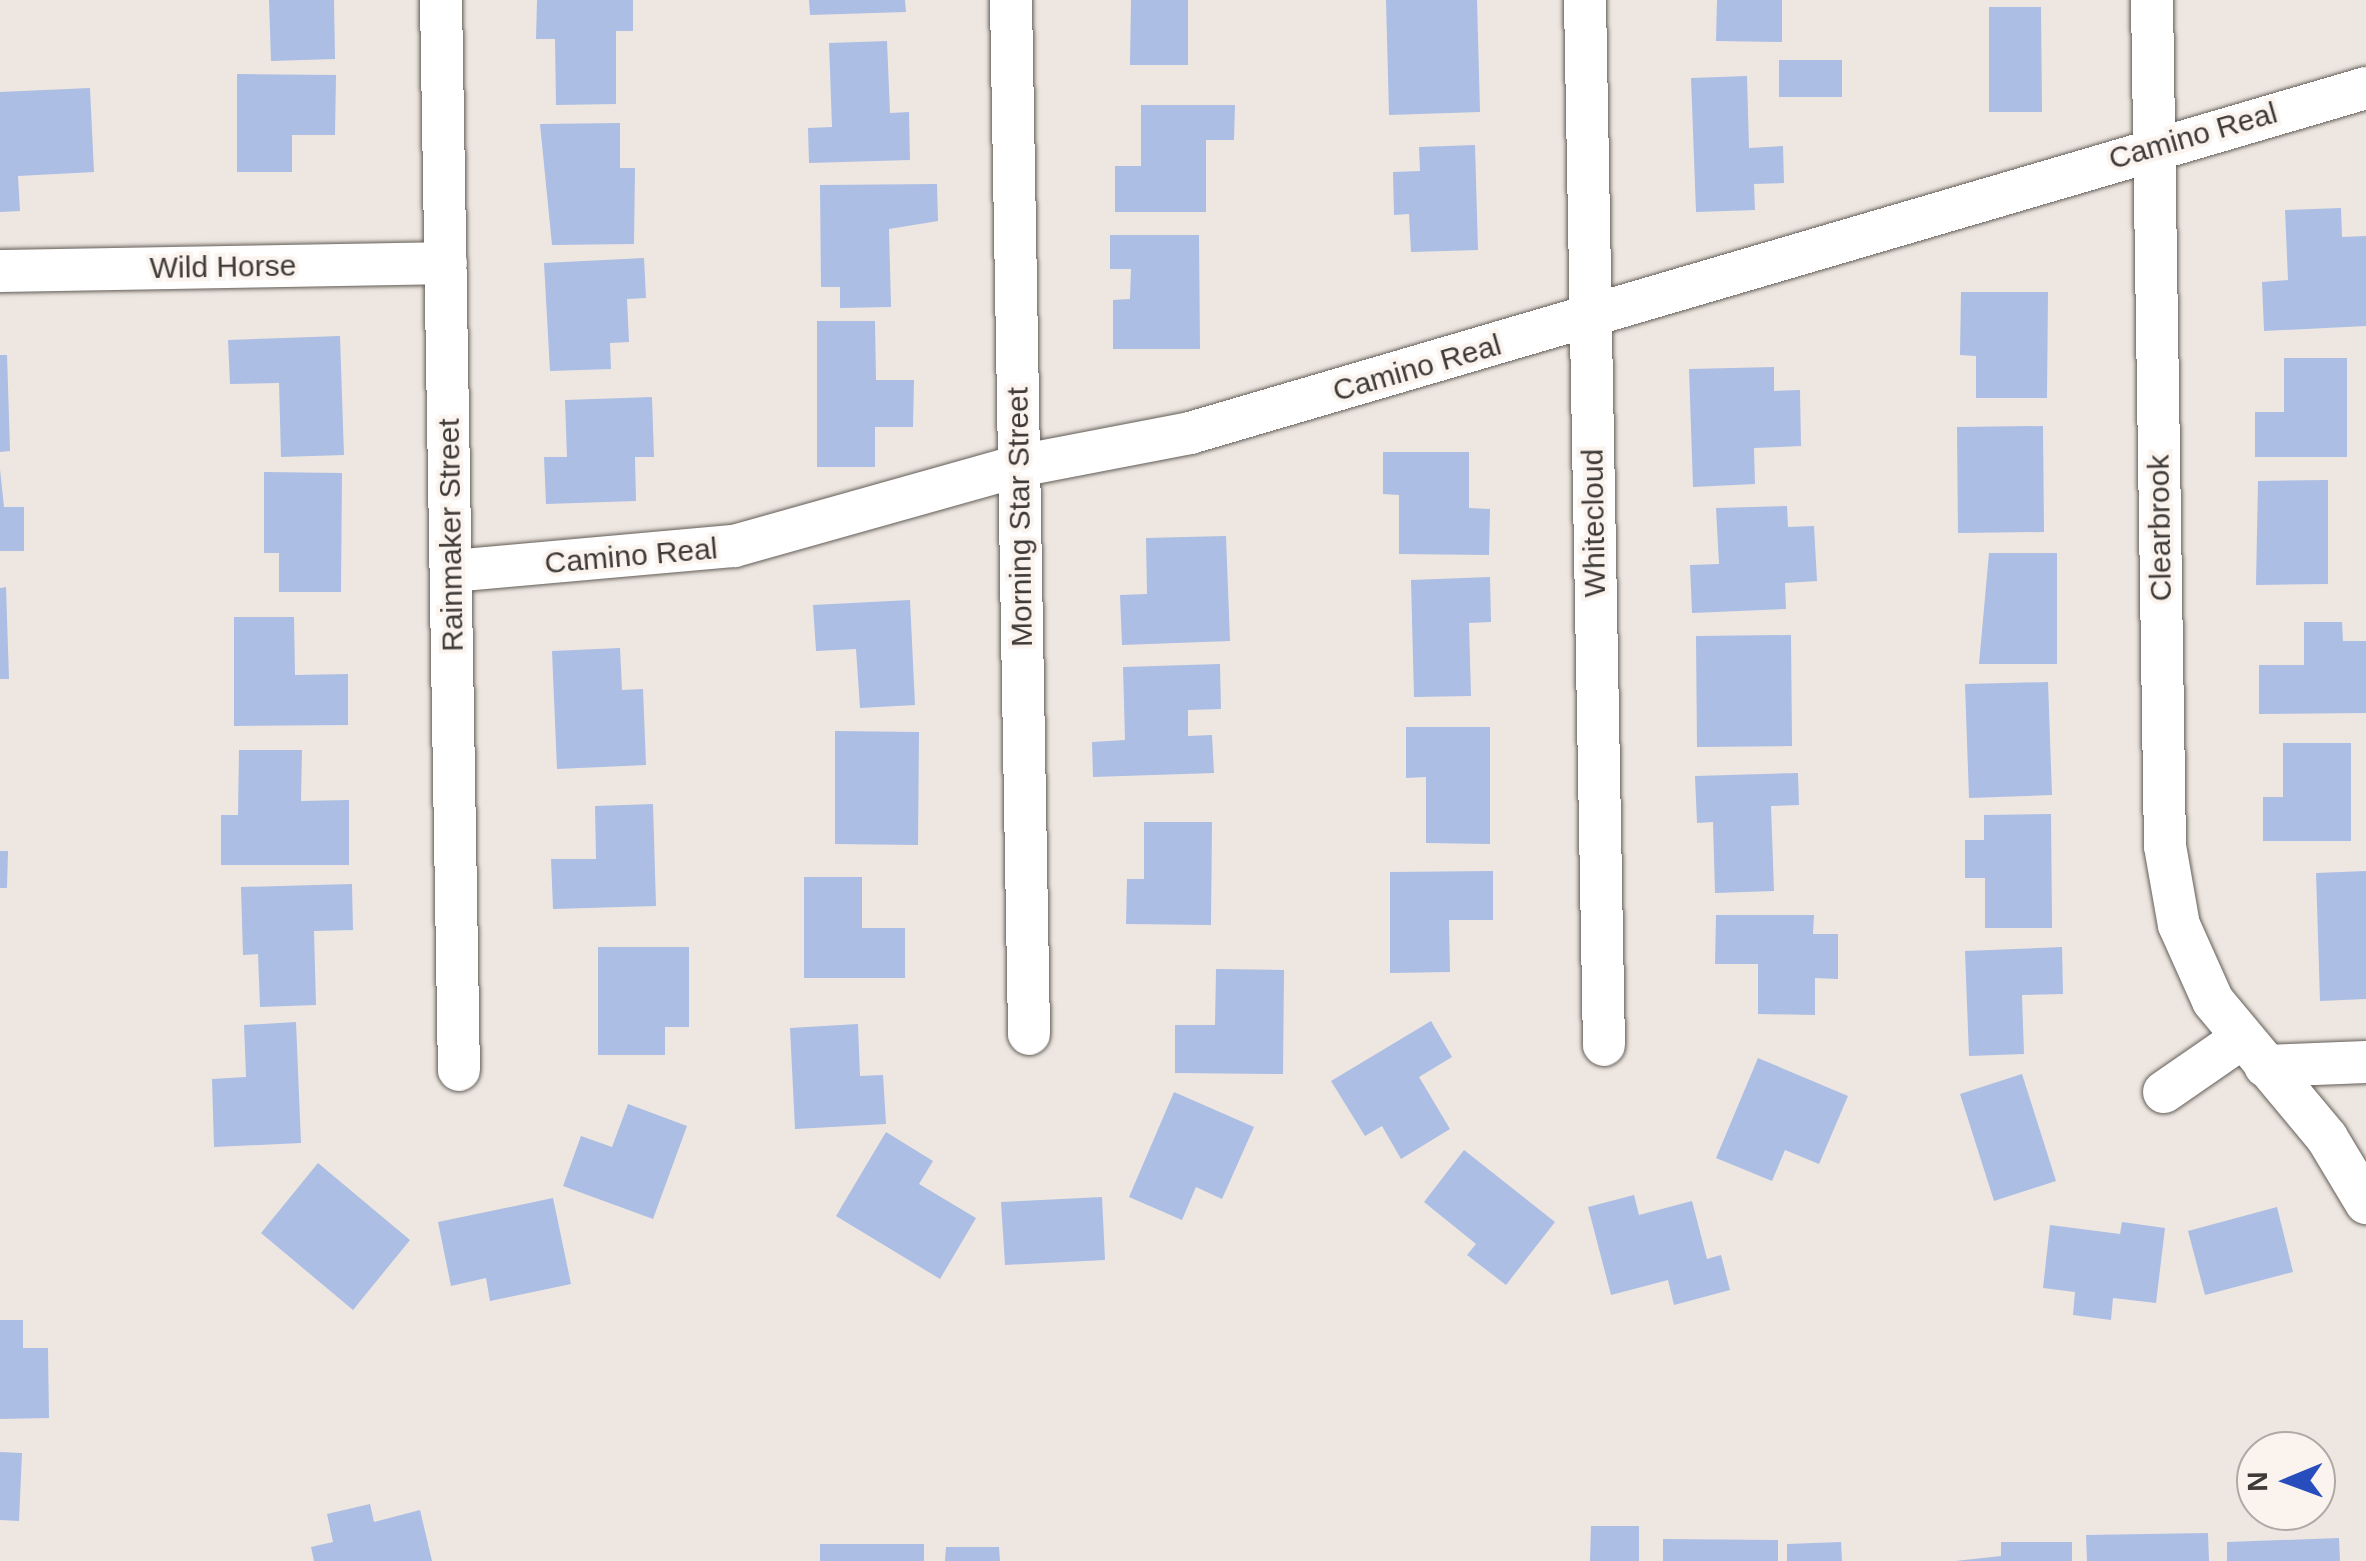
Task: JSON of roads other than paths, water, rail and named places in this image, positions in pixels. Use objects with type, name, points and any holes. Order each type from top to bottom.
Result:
[{"type":"street","name":"Rainmaker Street","points":[[441,0],[459,1070]]},
{"type":"street","name":"Morning Star Street","points":[[1011,0],[1029,1034]]},
{"type":"street","name":"Whitecloud","points":[[1585,0],[1604,1045]]},
{"type":"street","name":"Clearbrook","points":[[2152,0],[2165,846],[2179,925],[2253,1052],[2327,1138],[2366,1203]]},
{"type":"street","name":"Camino Real","points":[[452,571],[734,546],[1019,466],[1190,434],[1590,319],[2153,146],[2366,88]]},
{"type":"street","name":"Wild Horse","points":[[0,271],[446,263]]},
{"type":"street","points":[[2164,1092],[2253,1052],[2366,1062]]}]
